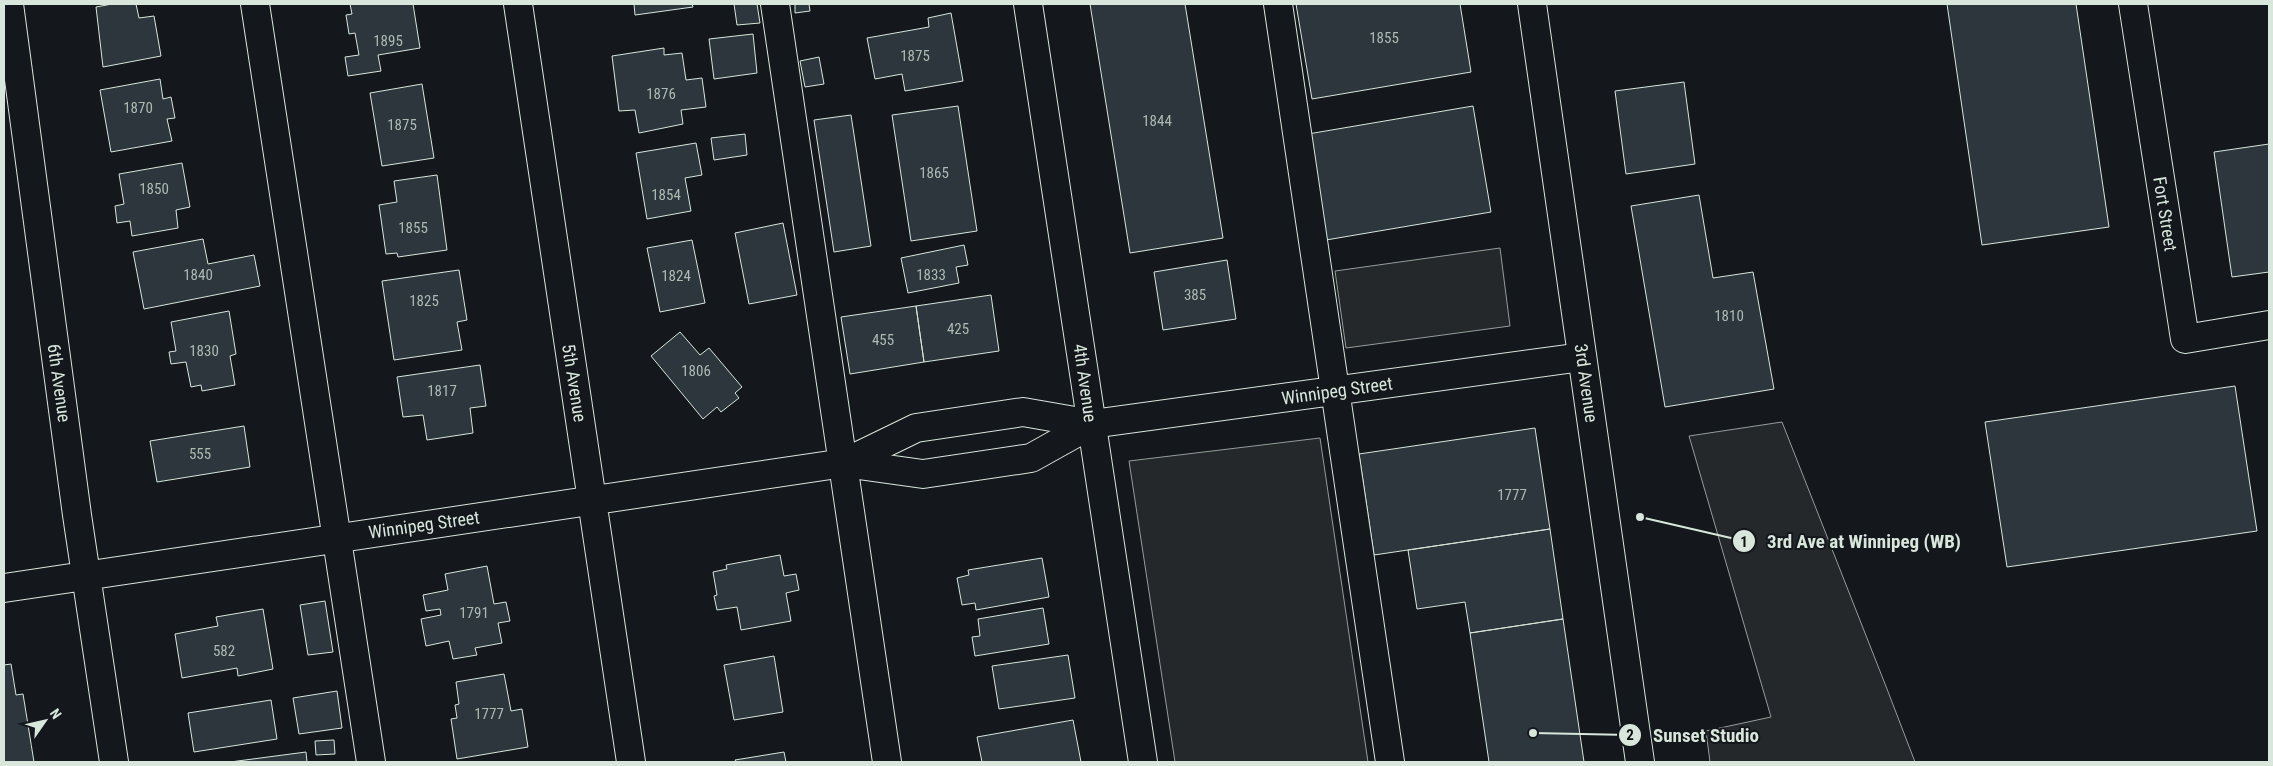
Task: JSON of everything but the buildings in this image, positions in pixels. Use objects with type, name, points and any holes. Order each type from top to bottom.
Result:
[{"type":"street","name":"6th Avenue","points":[[9,4],[86,576],[114,762]]},
{"type":"street","points":[[256,4],[372,762]]},
{"type":"street","name":"5th Avenue","points":[[518,4],[631,762]]},
{"type":"street","points":[[775,4],[887,762]]},
{"type":"street","name":"4th Avenue","points":[[1028,4],[1143,762]]},
{"type":"street","points":[[1278,4],[1390,762]]},
{"type":"street","name":"3rd Avenue","points":[[1532,4],[1640,762]]},
{"type":"street","name":"Fort Street","points":[[2133,4],[2185,340],[2269,325]]},
{"type":"street","name":"Winnipeg Street","points":[[844,463],[916,428],[1023,412],[1092,424],[1582,357]]},
{"type":"street","name":"Winnipeg Street","points":[[4,588],[844,463],[923,474],[1030,458],[1092,424]]},
{"type":"shaded area","points":[[1500,248],[1510,326],[1346,348],[1335,271]]},
{"type":"shaded area","points":[[1782,422],[1915,762],[1710,762],[1706,731],[1771,717],[1689,436]]},
{"type":"shaded area","points":[[1320,438],[1368,762],[1175,762],[1129,461]]},
{"type":"place","name":"3rd Ave at Winnipeg (WB)","points":[[1640,517]]},
{"type":"place","name":"Sunset Studio","points":[[1533,733]]}]
